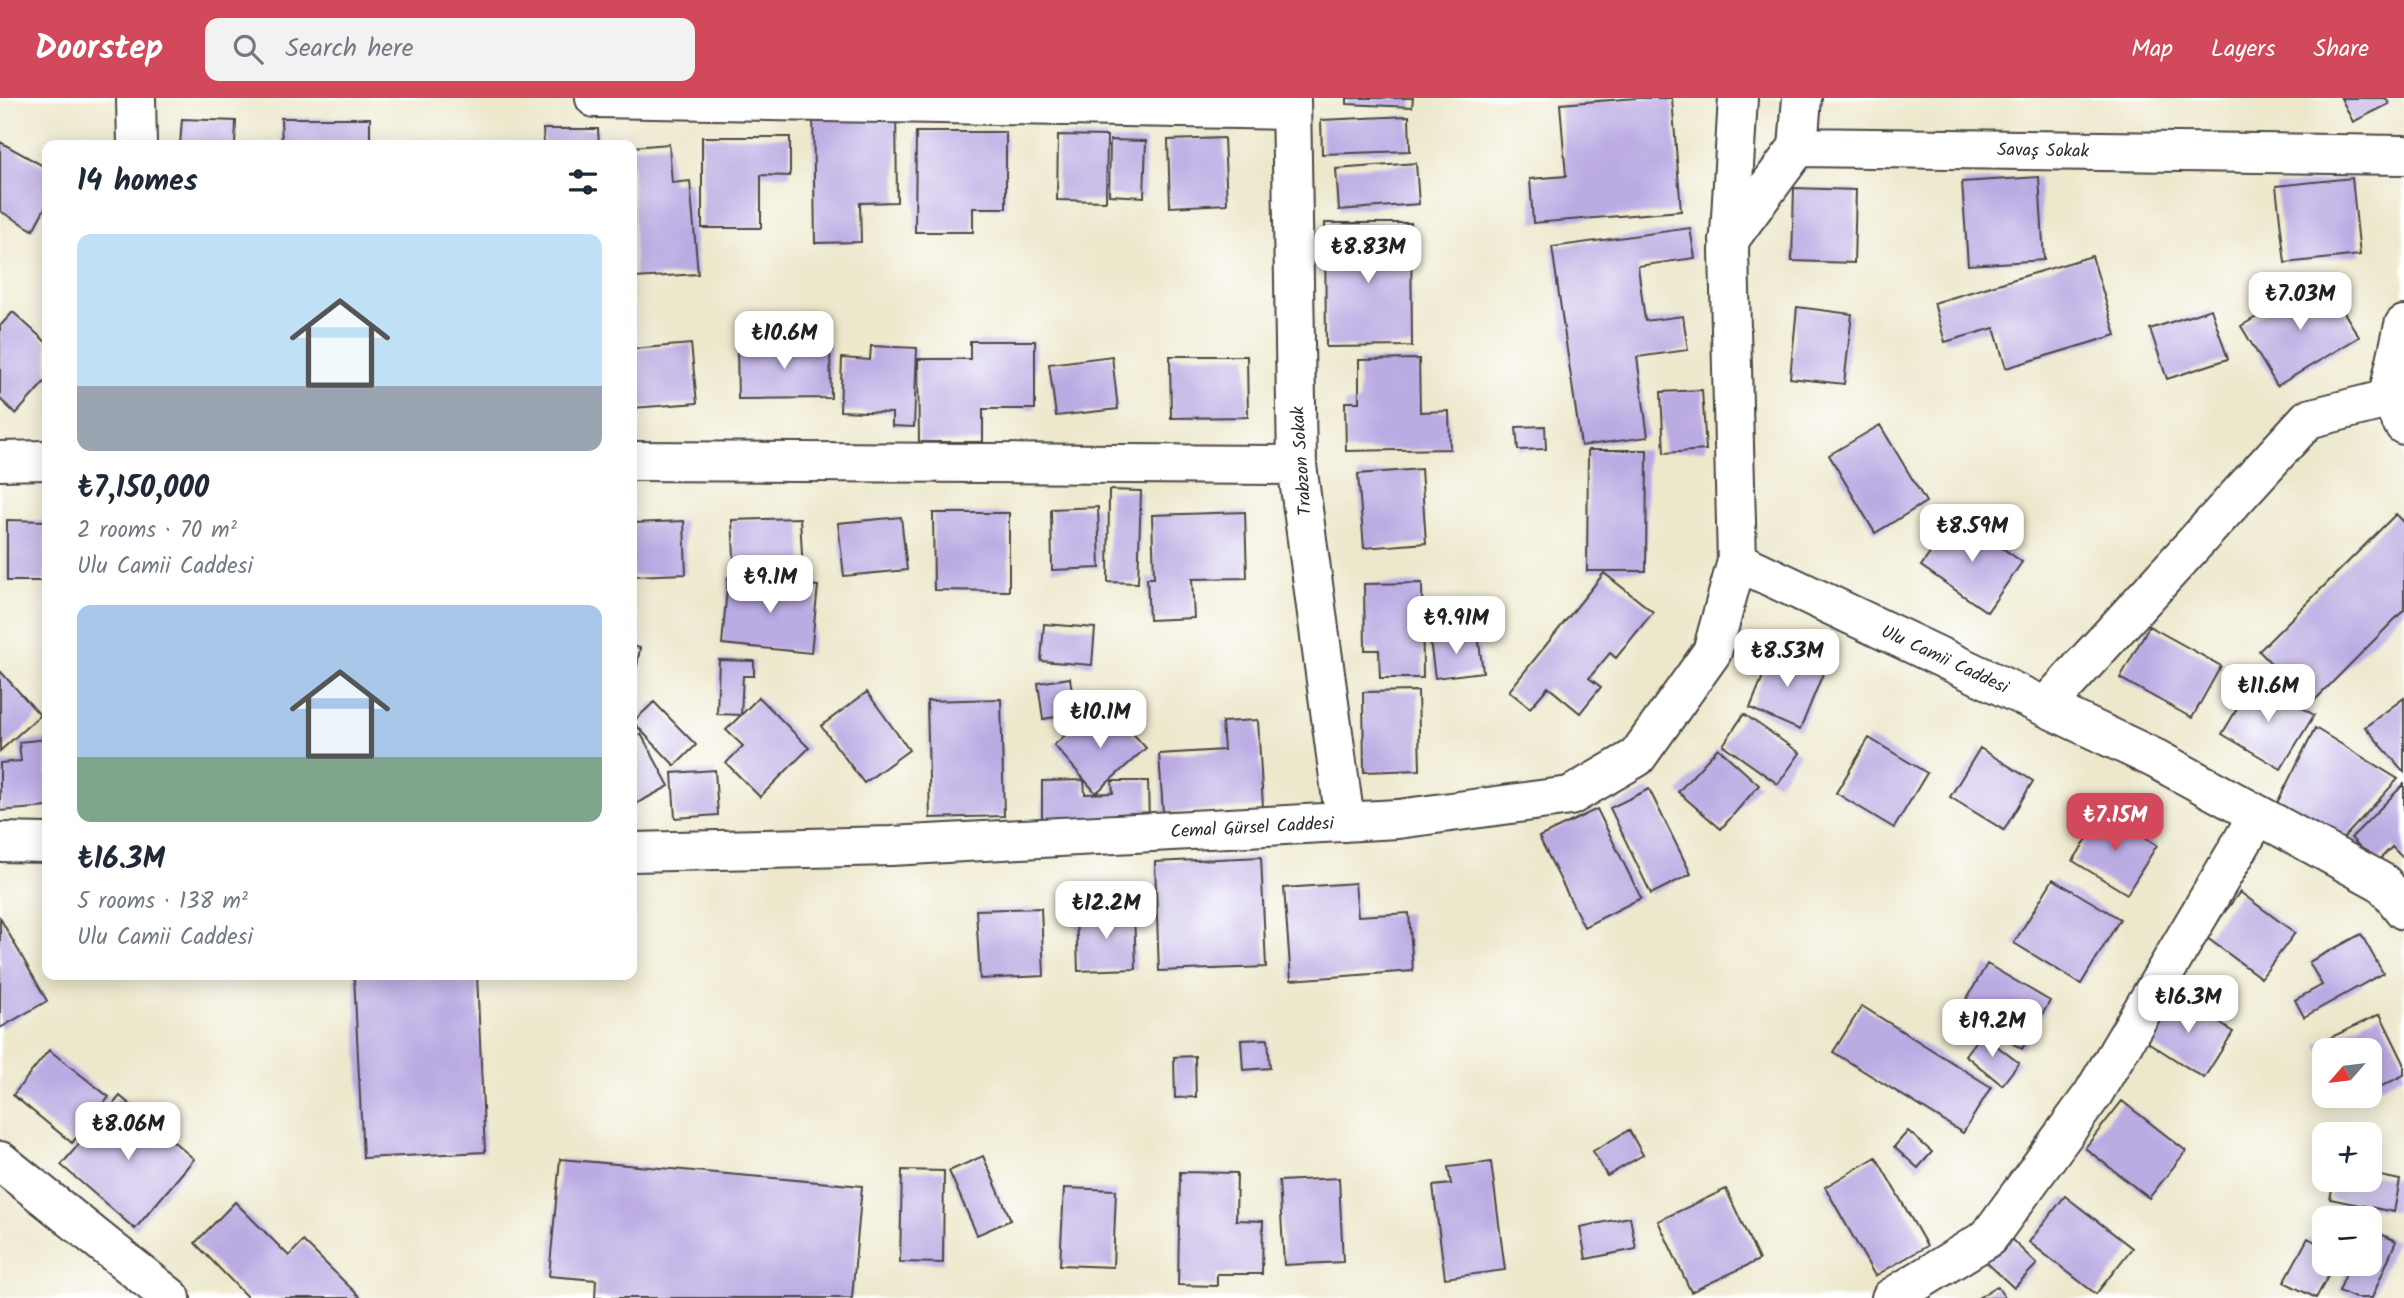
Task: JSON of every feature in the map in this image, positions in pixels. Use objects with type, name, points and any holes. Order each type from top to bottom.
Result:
[{"type":"street","points":[[136,98],[137,140]]},
{"type":"street","points":[[595,98],[1291,104]]},
{"type":"street","points":[[1737,561],[1729,240],[1738,98]]},
{"type":"street","points":[[1729,240],[1798,146],[1802,98]]},
{"type":"street","name":"Trabzon Sokak","points":[[1291,104],[1297,465],[1345,822]]},
{"type":"street","name":"Savaş Sokak","points":[[1798,146],[2404,155]]},
{"type":"street","points":[[2046,706],[2308,419],[2399,406],[2404,325]]},
{"type":"street","points":[[0,461],[42,460]]},
{"type":"street","points":[[637,461],[1297,465]]},
{"type":"street","name":"Ulu Camii Caddesi","points":[[1737,561],[2157,759],[2383,883],[2404,909]]},
{"type":"street","name":"Cemal Gürsel Caddesi","points":[[637,852],[891,846],[1398,819],[1570,796],[1637,757],[1712,652],[1737,561]]},
{"type":"street","points":[[1891,1298],[1988,1238],[2093,1094],[2258,815]]},
{"type":"street","points":[[0,842],[42,843]]},
{"type":"street","points":[[0,1161],[171,1298]]},
{"type":"building","points":[[1347,98],[1413,98],[1412,107],[1347,104]]},
{"type":"building","points":[[1672,98],[1681,211],[1533,223],[1530,179],[1566,176],[1560,104]]},
{"type":"building","points":[[2341,98],[2386,98],[2389,104],[2353,122]]},
{"type":"building","points":[[813,109],[896,109],[897,202],[860,203],[861,242],[815,243]]},
{"type":"building","points":[[1409,116],[1410,151],[1322,154],[1321,120]]},
{"type":"building","points":[[281,118],[370,118],[370,140],[282,140]]},
{"type":"building","points":[[182,119],[236,121],[235,140],[180,140]]},
{"type":"building","points":[[543,129],[598,129],[599,140],[544,140]]},
{"type":"building","points":[[916,132],[1006,132],[1006,208],[973,208],[973,232],[915,232]]},
{"type":"building","points":[[1058,135],[1107,136],[1106,201],[1057,200]]},
{"type":"building","points":[[702,137],[790,137],[790,176],[761,175],[761,228],[702,228]]},
{"type":"building","points":[[1224,138],[1227,204],[1170,207],[1168,140]]},
{"type":"building","points":[[1110,140],[1146,141],[1144,197],[1109,195]]},
{"type":"building","points":[[0,142],[42,165],[42,213],[33,230],[0,211]]},
{"type":"building","points":[[669,144],[672,183],[690,181],[698,274],[637,278],[637,147]]},
{"type":"building","points":[[1416,163],[1419,204],[1339,210],[1336,169]]},
{"type":"building","points":[[2039,177],[2044,260],[1968,265],[1962,182]]},
{"type":"building","points":[[2352,178],[2360,255],[2285,263],[2276,186]]},
{"type":"building","points":[[1794,188],[1856,190],[1854,263],[1792,261]]},
{"type":"building","points":[[1325,223],[1411,223],[1412,346],[1326,347]]},
{"type":"building","points":[[1690,228],[1695,258],[1638,266],[1645,321],[1683,316],[1688,350],[1637,357],[1648,437],[1581,446],[1552,247]]},
{"type":"building","points":[[2092,256],[2116,335],[2006,368],[1994,328],[1945,342],[1934,303]]},
{"type":"building","points":[[2323,278],[2359,337],[2277,386],[2241,326]]},
{"type":"building","points":[[1797,307],[1852,314],[1844,384],[1790,378]]},
{"type":"building","points":[[2211,309],[2228,359],[2167,379],[2150,329]]},
{"type":"building","points":[[13,312],[42,338],[42,385],[16,414],[0,399],[0,326]]},
{"type":"building","points":[[970,341],[1035,341],[1035,409],[983,409],[983,442],[919,442],[918,359],[970,359]]},
{"type":"building","points":[[691,344],[697,403],[637,408],[637,349]]},
{"type":"building","points":[[830,344],[831,398],[738,399],[737,345]]},
{"type":"building","points":[[871,346],[917,348],[914,427],[892,426],[892,413],[840,411],[842,358],[870,360]]},
{"type":"building","points":[[1112,356],[1118,409],[1056,416],[1049,364]]},
{"type":"building","points":[[1170,356],[1247,356],[1248,417],[1171,418]]},
{"type":"building","points":[[1419,359],[1420,412],[1449,411],[1450,449],[1346,451],[1345,402],[1359,402],[1359,360]]},
{"type":"building","points":[[1702,390],[1706,450],[1664,453],[1661,392]]},
{"type":"building","points":[[1880,425],[1926,502],[1875,533],[1829,455]]},
{"type":"building","points":[[1545,426],[1546,449],[1518,450],[1516,427]]},
{"type":"building","points":[[1588,450],[1647,450],[1646,571],[1587,571]]},
{"type":"building","points":[[1421,469],[1426,543],[1364,548],[1358,474]]},
{"type":"building","points":[[1109,490],[1141,491],[1138,583],[1108,582]]},
{"type":"building","points":[[1098,507],[1100,568],[1052,570],[1051,509]]},
{"type":"building","points":[[1245,512],[1247,578],[1192,579],[1194,618],[1149,620],[1147,578],[1154,578],[1152,515]]},
{"type":"building","points":[[933,513],[1009,513],[1009,591],[934,590]]},
{"type":"building","points":[[2396,514],[2404,522],[2404,610],[2311,704],[2259,651]]},
{"type":"building","points":[[1957,516],[2022,562],[1987,612],[1921,566]]},
{"type":"building","points":[[901,517],[907,570],[844,576],[838,523]]},
{"type":"building","points":[[800,518],[803,572],[735,575],[732,520]]},
{"type":"building","points":[[7,520],[42,521],[42,581],[7,581]]},
{"type":"building","points":[[684,521],[686,574],[637,576],[637,523]]},
{"type":"building","points":[[1604,573],[1653,612],[1616,658],[1610,653],[1589,678],[1601,687],[1580,713],[1548,687],[1530,708],[1509,691]]},
{"type":"building","points":[[728,577],[818,586],[811,653],[722,644]]},
{"type":"building","points":[[1422,583],[1423,678],[1380,678],[1379,650],[1365,650],[1364,584]]},
{"type":"building","points":[[1044,624],[1095,628],[1092,665],[1041,661]]},
{"type":"building","points":[[2149,626],[2221,666],[2192,718],[2120,678]]},
{"type":"building","points":[[1478,635],[1483,672],[1435,678],[1430,641]]},
{"type":"building","points":[[1774,649],[1824,671],[1800,730],[1750,708]]},
{"type":"building","points":[[719,660],[754,661],[754,676],[743,676],[741,715],[717,714]]},
{"type":"building","points":[[0,671],[40,715],[0,751]]},
{"type":"building","points":[[1070,678],[1075,714],[1043,719],[1038,683]]},
{"type":"building","points":[[2255,679],[2314,715],[2281,769],[2222,734]]},
{"type":"building","points":[[1418,691],[1420,770],[1364,772],[1363,692]]},
{"type":"building","points":[[867,692],[909,750],[864,783],[821,726]]},
{"type":"building","points":[[759,697],[809,748],[760,797],[726,763],[743,746],[726,730]]},
{"type":"building","points":[[2404,698],[2404,772],[2365,727]]},
{"type":"building","points":[[1001,699],[1004,816],[930,818],[927,701]]},
{"type":"building","points":[[654,702],[696,745],[675,766],[637,726],[637,718]]},
{"type":"building","points":[[1092,712],[1105,727],[1117,716],[1146,748],[1096,793],[1054,745]]},
{"type":"building","points":[[1744,714],[1800,753],[1778,784],[1723,745]]},
{"type":"building","points":[[1258,720],[1263,807],[1163,813],[1159,754],[1224,750],[1222,722]]},
{"type":"building","points":[[2315,728],[2398,779],[2341,841],[2274,809]]},
{"type":"building","points":[[641,734],[669,786],[637,803],[637,736]]},
{"type":"building","points":[[1869,738],[1927,773],[1894,828],[1836,793]]},
{"type":"building","points":[[42,740],[42,807],[0,811],[0,763],[21,761],[19,742]]},
{"type":"building","points":[[1718,748],[1759,785],[1721,829],[1678,792]]},
{"type":"building","points":[[1980,748],[2033,781],[2004,830],[1950,797]]},
{"type":"building","points":[[715,770],[718,815],[675,818],[672,773]]},
{"type":"building","points":[[1084,780],[1085,794],[1113,793],[1112,781],[1148,781],[1149,822],[1042,823],[1042,781]]},
{"type":"building","points":[[2404,784],[2404,859],[2392,847],[2376,863],[2351,838]]},
{"type":"building","points":[[1649,789],[1691,874],[1651,894],[1610,808]]},
{"type":"building","points":[[1597,809],[1641,898],[1584,927],[1539,837]]},
{"type":"building","points":[[2104,812],[2157,845],[2127,894],[2073,861]]},
{"type":"building","points":[[1261,857],[1266,967],[1159,971],[1155,862]]},
{"type":"building","points":[[2053,879],[2120,919],[2081,984],[2014,943]]},
{"type":"building","points":[[1355,883],[1358,916],[1409,913],[1413,971],[1291,980],[1284,888]]},
{"type":"building","points":[[2240,892],[2295,933],[2261,978],[2206,937]]},
{"type":"building","points":[[1041,908],[1044,976],[980,979],[976,910]]},
{"type":"building","points":[[1134,911],[1136,969],[1078,971],[1076,912]]},
{"type":"building","points":[[0,918],[47,1001],[0,1028]]},
{"type":"building","points":[[2361,934],[2383,973],[2304,1017],[2295,1000],[2322,985],[2309,962]]},
{"type":"building","points":[[1987,964],[2050,1001],[2022,1049],[1959,1012]]},
{"type":"building","points":[[354,980],[477,980],[485,1152],[363,1158]]},
{"type":"building","points":[[2172,992],[2233,1032],[2204,1078],[2143,1039]]},
{"type":"building","points":[[1862,1006],[1991,1087],[1963,1133],[1833,1052]]},
{"type":"building","points":[[2380,1014],[2404,1063],[2404,1075],[2382,1086],[2382,1038],[2330,1038]]},
{"type":"building","points":[[1981,1034],[2019,1063],[2002,1085],[1965,1055]]},
{"type":"building","points":[[1268,1039],[1270,1068],[1243,1070],[1241,1040]]},
{"type":"building","points":[[49,1050],[109,1097],[72,1143],[13,1095]]},
{"type":"building","points":[[1195,1056],[1196,1097],[1175,1098],[1174,1057]]},
{"type":"building","points":[[120,1096],[194,1159],[135,1229],[61,1165]]},
{"type":"building","points":[[2122,1101],[2186,1151],[2149,1198],[2085,1148]]},
{"type":"building","points":[[1629,1130],[1643,1155],[1607,1176],[1593,1151]]},
{"type":"building","points":[[1908,1131],[1932,1152],[1918,1168],[1894,1147]]},
{"type":"building","points":[[983,1156],[1011,1220],[977,1235],[949,1171]]},
{"type":"building","points":[[1876,1157],[1927,1246],[1875,1276],[1825,1187]]},
{"type":"building","points":[[560,1159],[862,1186],[852,1298],[595,1298],[596,1280],[549,1276]]},
{"type":"building","points":[[1491,1162],[1505,1270],[1445,1278],[1433,1186],[1451,1184],[1448,1167]]},
{"type":"building","points":[[902,1170],[944,1171],[943,1263],[900,1262]]},
{"type":"building","points":[[1180,1172],[1237,1173],[1236,1220],[1263,1221],[1262,1274],[1217,1274],[1217,1286],[1178,1285]]},
{"type":"building","points":[[2382,1176],[2400,1180],[2394,1212],[2382,1210],[2382,1206],[2364,1206],[2330,1199],[2331,1192],[2382,1192]]},
{"type":"building","points":[[1339,1178],[1343,1262],[1284,1265],[1279,1181]]},
{"type":"building","points":[[1064,1188],[1116,1190],[1113,1267],[1060,1265]]},
{"type":"building","points":[[1726,1189],[1759,1260],[1691,1292],[1658,1221]]},
{"type":"building","points":[[2065,1196],[2132,1248],[2096,1294],[2029,1242]]},
{"type":"building","points":[[235,1202],[289,1256],[303,1241],[361,1298],[248,1298],[195,1243]]},
{"type":"building","points":[[1630,1217],[1636,1249],[1586,1259],[1580,1227]]},
{"type":"building","points":[[2382,1235],[2396,1241],[2382,1274]]},
{"type":"building","points":[[2009,1237],[2037,1264],[2014,1288],[1985,1261]]},
{"type":"building","points":[[2308,1238],[2312,1240],[2312,1276],[2328,1276],[2316,1298],[2284,1282]]},
{"type":"building","points":[[2345,1276],[2381,1276],[2372,1298],[2355,1298],[2339,1291]]},
{"type":"building","points":[[1997,1286],[2005,1298],[1978,1298]]}]
